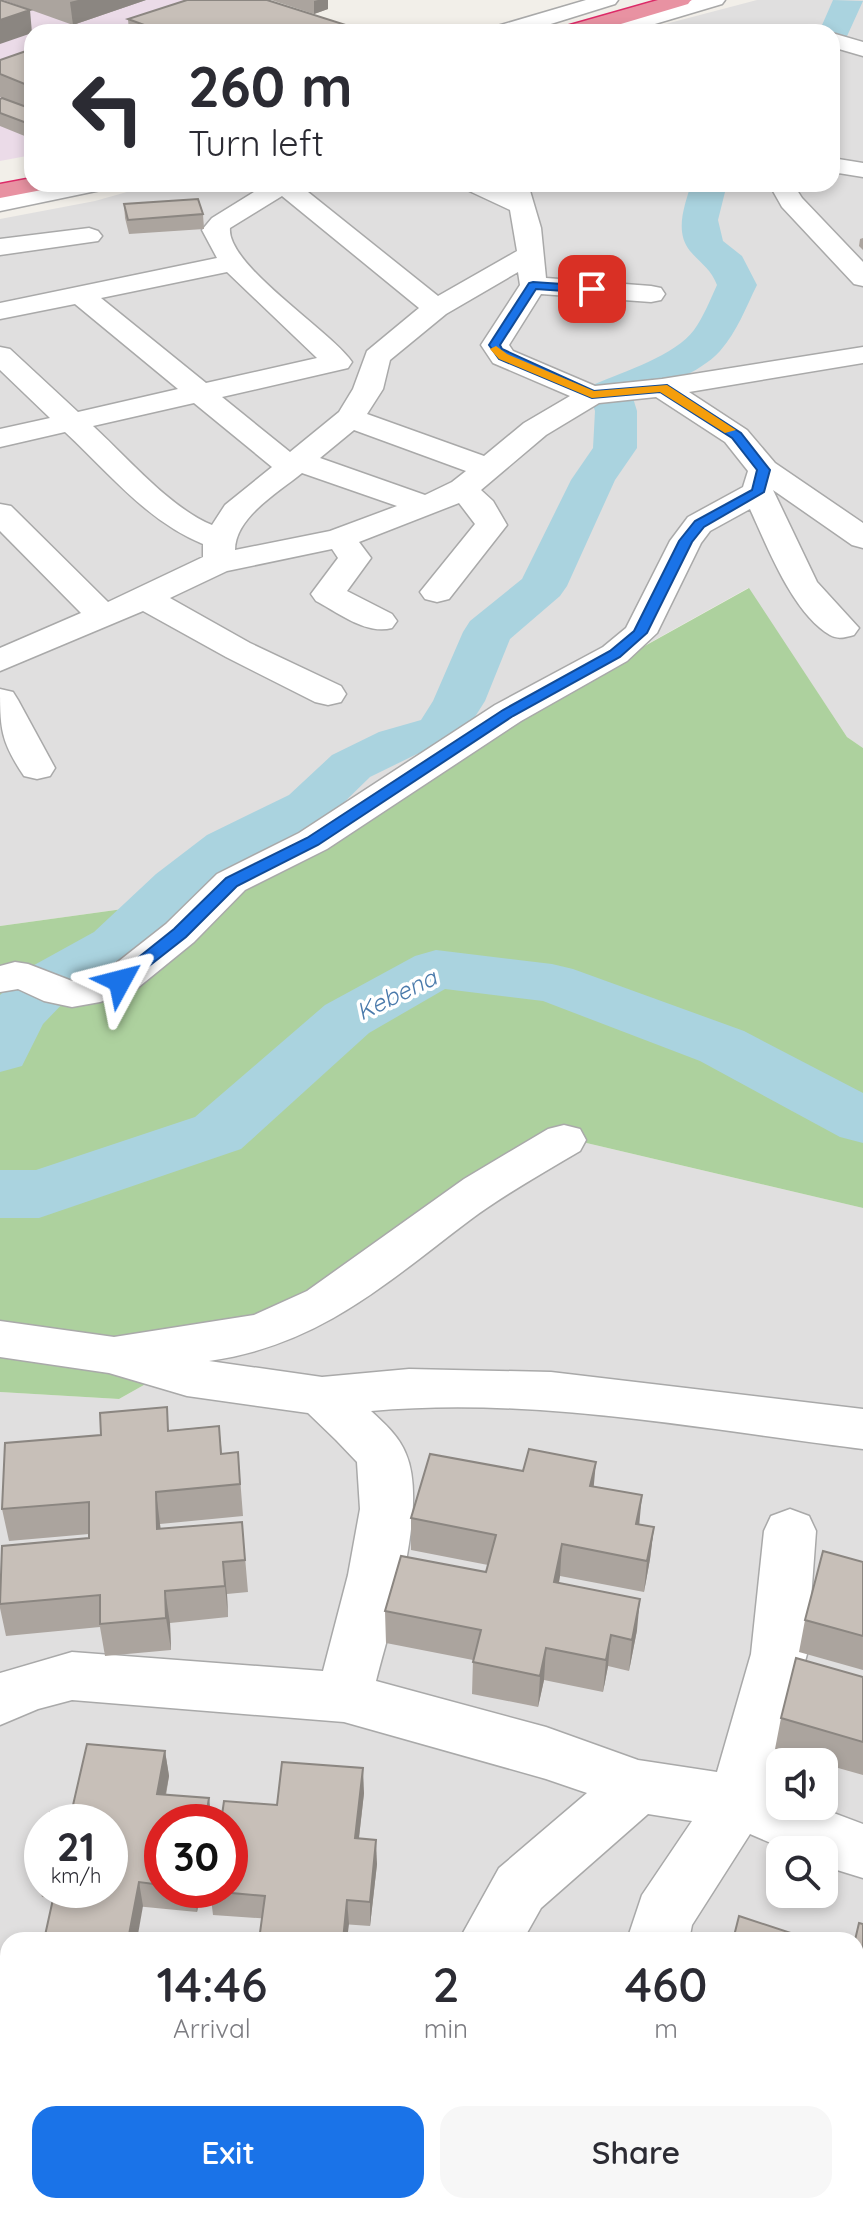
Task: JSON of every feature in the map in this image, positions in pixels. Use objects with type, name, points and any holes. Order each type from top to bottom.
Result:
[{"type":"highway","points":[[564,24],[643,0]]},
{"type":"highway","points":[[570,21],[676,6]]},
{"type":"highway","points":[[0,180],[24,176]]},
{"type":"highway","points":[[0,191],[24,187]]},
{"type":"street","points":[[539,0],[570,21],[608,0]]},
{"type":"street","points":[[627,24],[676,6],[715,0]]},
{"type":"street","points":[[676,6],[706,24]]},
{"type":"street","points":[[840,166],[863,170]]},
{"type":"street","points":[[0,172],[24,168]]},
{"type":"street","points":[[0,203],[56,192]]},
{"type":"street","points":[[272,192],[215,230],[232,263],[338,362]]},
{"type":"street","points":[[294,192],[436,308]]},
{"type":"street","points":[[785,192],[791,202],[863,278]]},
{"type":"street","points":[[518,195],[528,228],[533,285],[495,345],[496,351],[503,357],[608,394]]},
{"type":"street","points":[[0,247],[89,236]]},
{"type":"street","points":[[0,438],[338,362],[377,357],[436,308],[530,254]]},
{"type":"street","points":[[3,307],[81,295],[232,263]]},
{"type":"street","points":[[533,285],[651,294]]},
{"type":"street","points":[[81,295],[196,393],[294,464],[427,506]]},
{"type":"street","points":[[0,355],[164,508],[219,551]]},
{"type":"street","points":[[0,661],[144,598],[219,551],[277,553],[340,538],[427,506],[475,479],[535,429],[608,394],[863,355]]},
{"type":"street","points":[[219,551],[236,512],[350,418],[368,389],[377,357]]},
{"type":"street","points":[[662,388],[736,436],[761,481],[801,582],[814,601],[856,634]]},
{"type":"street","points":[[350,418],[475,479]]},
{"type":"street","points":[[437,592],[491,525],[482,508],[475,479]]},
{"type":"street","points":[[761,481],[860,534]]},
{"type":"street","points":[[29,982],[85,993],[120,981],[180,933],[231,882],[313,841],[508,713],[615,654],[640,633],[686,541],[699,524],[761,481]]},
{"type":"street","points":[[0,513],[103,616]]},
{"type":"street","points":[[340,538],[355,558],[328,594],[380,621]]},
{"type":"street","points":[[144,598],[238,650],[328,694]]},
{"type":"street","points":[[0,700],[37,768]]},
{"type":"street","points":[[109,1354],[227,1340],[269,1329],[309,1310],[373,1270],[480,1190],[564,1140]]},
{"type":"street","points":[[0,1339],[109,1354],[187,1377],[322,1396],[409,1388],[551,1391],[863,1429]]},
{"type":"street","points":[[322,1396],[381,1454],[388,1493],[384,1532],[344,1697]]},
{"type":"street","points":[[660,1932],[664,1915],[738,1802],[779,1654],[790,1531]]},
{"type":"street","points":[[0,1700],[28,1687],[72,1676],[344,1697],[546,1753],[638,1786],[738,1802],[863,1851]]},
{"type":"street","points":[[495,1932],[520,1888],[638,1786]]},
{"type":"shaded area","points":[[0,0],[258,0],[336,24],[24,24],[24,156],[0,161]]},
{"type":"shaded area","points":[[757,0],[863,0],[863,748],[847,737],[748,588],[188,900],[0,926],[0,219],[127,192],[840,192],[840,24],[666,24]]},
{"type":"shaded area","points":[[578,1141],[863,1208],[863,1932],[0,1932],[0,1392],[119,1399]]},
{"type":"green space","points":[[749,588],[847,737],[863,748],[863,1208],[578,1141],[119,1399],[0,1392],[0,926],[188,900]]},
{"type":"building","points":[[0,0],[30,10],[0,20]]},
{"type":"building","points":[[187,0],[267,0],[343,24],[141,24],[128,19]]},
{"type":"building","points":[[24,52],[24,84],[0,74],[0,60]]},
{"type":"building","points":[[0,99],[24,106],[24,122],[0,113]]},
{"type":"building","points":[[198,199],[203,214],[128,220],[124,204]]},
{"type":"building","points":[[167,1407],[168,1431],[219,1426],[221,1454],[238,1452],[240,1484],[156,1492],[157,1529],[242,1522],[245,1560],[223,1562],[225,1586],[165,1591],[166,1618],[100,1624],[100,1595],[0,1604],[2,1546],[89,1538],[89,1502],[2,1509],[5,1443],[101,1435],[100,1413]]},
{"type":"building","points":[[529,1449],[596,1462],[590,1486],[642,1495],[636,1524],[654,1527],[647,1561],[562,1544],[554,1582],[640,1599],[632,1640],[611,1635],[606,1660],[546,1648],[540,1676],[473,1662],[481,1630],[385,1611],[401,1556],[486,1572],[496,1535],[411,1518],[430,1454],[523,1471]]},
{"type":"building","points":[[823,1551],[863,1562],[863,1636],[805,1620]]},
{"type":"building","points":[[796,1658],[863,1677],[863,1742],[781,1718]]},
{"type":"building","points":[[87,1744],[165,1751],[157,1794],[209,1798],[208,1804],[144,1804],[144,1883],[139,1882],[130,1932],[46,1932],[51,1908],[128,1908],[128,1804],[73,1804]]},
{"type":"building","points":[[282,1762],[363,1768],[355,1838],[376,1840],[370,1902],[347,1900],[344,1932],[260,1932],[265,1896],[248,1894],[248,1804],[224,1804],[224,1801],[277,1805]]},
{"type":"building","points":[[739,1916],[788,1932],[735,1932]]},
{"type":"building","points":[[859,1923],[863,1924],[863,1932],[857,1932]]},
{"type":"waterway","points":[[838,24],[848,0]]},
{"type":"waterway","points":[[0,1051],[16,1015],[48,983],[115,945],[176,886],[227,847],[308,807],[351,766],[398,743],[440,731],[459,701],[488,632],[543,586],[593,480],[615,448],[616,411],[610,393],[662,370],[701,347],[724,313],[737,285],[728,264],[705,245],[699,220],[707,192]]},
{"type":"waterway","name":"Kebena","points":[[0,1194],[39,1194],[218,1133],[347,1019],[436,969],[552,983],[722,1046],[863,1121]]},
{"type":"slow traffic","points":[[496,349],[503,357],[592,395],[662,388],[729,430]]},
{"type":"route","points":[[120,981],[180,933],[231,882],[313,841],[508,713],[615,654],[640,633],[686,541],[699,524],[757,492],[764,470],[736,436],[662,388],[592,395],[503,357],[496,351],[495,345],[533,285],[592,289]]}]
